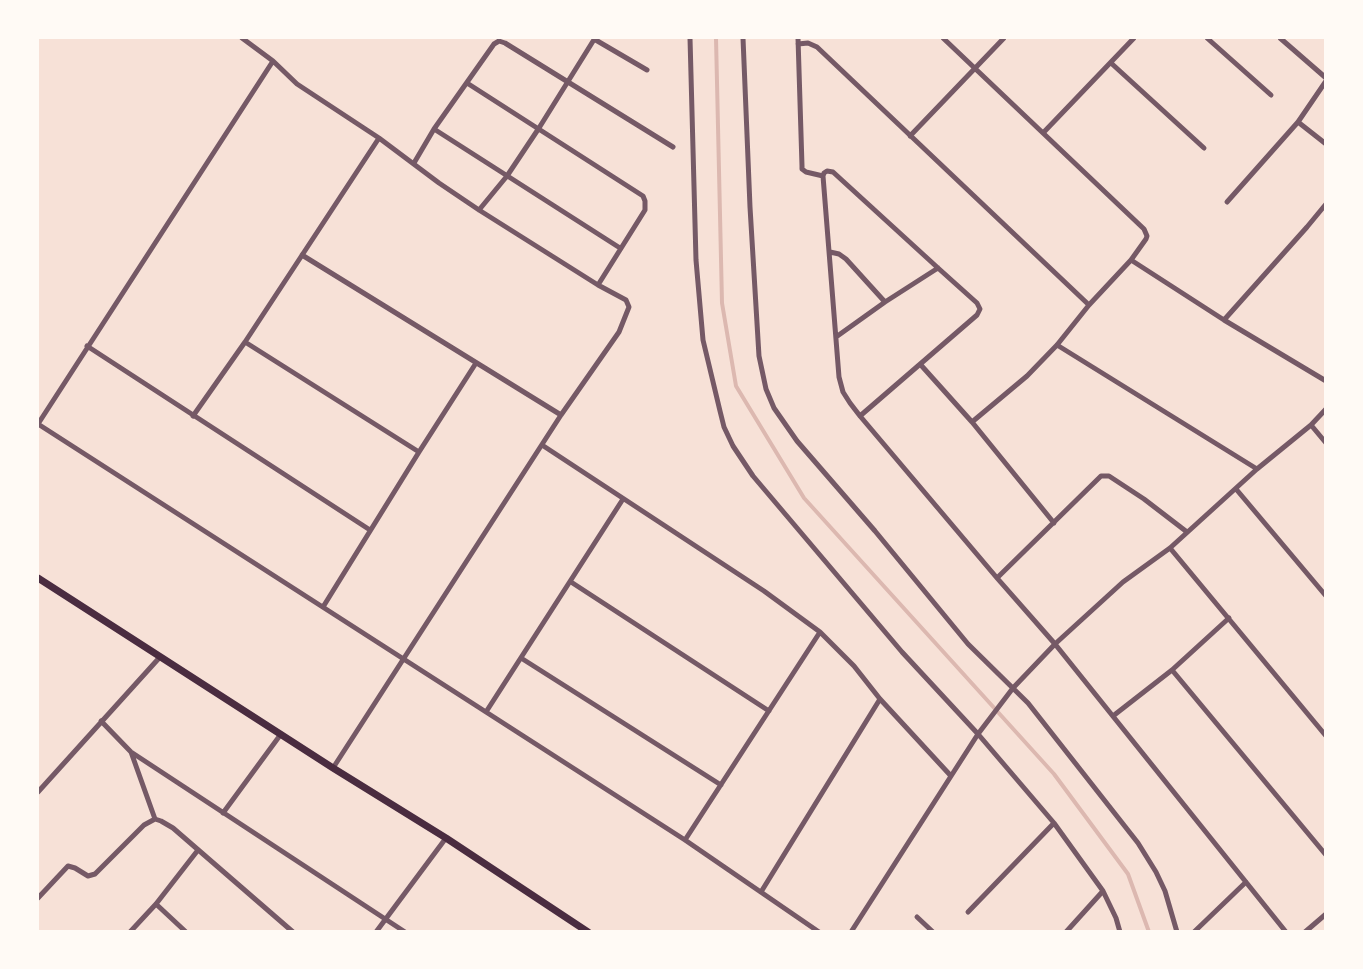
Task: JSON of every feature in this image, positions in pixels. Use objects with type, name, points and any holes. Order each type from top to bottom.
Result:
[{"type":"main road","points":[[38,578],[333,768],[446,838],[588,932]]},
{"type":"street","points":[[242,38],[297,84],[379,138],[439,183],[629,303],[629,310],[619,332],[561,415],[333,768]]},
{"type":"street","points":[[480,210],[508,176],[594,38],[647,70]]},
{"type":"street","points":[[690,38],[696,260],[703,340],[724,427],[733,446],[753,476],[902,652],[980,732],[1054,822],[1103,891],[1116,918],[1120,932]]},
{"type":"street","points":[[743,38],[750,207],[759,356],[769,398],[797,441],[876,531],[968,644],[1049,729],[1138,844],[1162,885],[1178,932]]},
{"type":"street","points":[[943,38],[1144,229],[1146,239],[1132,260],[1089,306],[1057,345],[1027,376],[972,422]]},
{"type":"street","points":[[910,136],[1004,38]]},
{"type":"street","points":[[1043,133],[1134,38]]},
{"type":"street","points":[[1207,38],[1271,95]]},
{"type":"street","points":[[1227,202],[1298,122],[1326,79],[1280,38]]},
{"type":"street","points":[[823,176],[802,170],[798,40],[817,47],[1089,306]]},
{"type":"street","points":[[414,163],[434,129],[498,41],[505,43],[673,147]]},
{"type":"street","points":[[272,62],[38,424],[686,840],[819,932]]},
{"type":"street","points":[[1110,63],[1204,148]]},
{"type":"street","points":[[467,83],[643,196],[646,201],[645,210],[598,285]]},
{"type":"street","points":[[1298,122],[1326,144]]},
{"type":"street","points":[[434,129],[620,248]]},
{"type":"street","points":[[193,416],[245,342],[379,138]]},
{"type":"street","points":[[860,416],[979,312],[979,306],[833,172],[827,171],[823,176],[839,377],[843,392],[860,416],[1055,644],[1286,932]]},
{"type":"street","points":[[1224,320],[1326,204]]},
{"type":"street","points":[[830,252],[840,254],[846,259],[885,302]]},
{"type":"street","points":[[302,255],[561,415]]},
{"type":"street","points":[[1132,260],[1224,320],[1326,381]]},
{"type":"street","points":[[836,337],[885,302],[938,268]]},
{"type":"street","points":[[245,342],[418,452]]},
{"type":"street","points":[[1057,345],[1257,469]]},
{"type":"street","points":[[87,346],[370,530]]},
{"type":"street","points":[[323,607],[418,452],[476,363]]},
{"type":"street","points":[[920,364],[972,422],[1054,523]]},
{"type":"street","points":[[851,932],[980,732],[1012,690],[1055,644],[1123,582],[1170,548],[1257,469],[1311,425],[1326,409]]},
{"type":"street","points":[[1311,425],[1326,443]]},
{"type":"street","points":[[542,445],[764,591],[820,632],[854,666],[880,699],[951,776]]},
{"type":"street","points":[[997,578],[1097,479],[1105,475],[1110,476],[1144,499],[1187,532]]},
{"type":"street","points":[[1236,489],[1326,596]]},
{"type":"street","points":[[486,712],[623,499]]},
{"type":"street","points":[[1170,548],[1326,736]]},
{"type":"street","points":[[570,582],[768,711]]},
{"type":"street","points":[[1113,716],[1172,670],[1229,618]]},
{"type":"street","points":[[686,840],[820,632]]},
{"type":"street","points":[[38,792],[160,657]]},
{"type":"street","points":[[521,658],[721,785]]},
{"type":"street","points":[[1172,670],[1326,855]]},
{"type":"street","points":[[761,892],[880,699]]},
{"type":"street","points":[[101,721],[131,752],[405,932]]},
{"type":"street","points":[[223,812],[281,734]]},
{"type":"street","points":[[131,752],[155,819],[166,824],[198,850],[293,932]]},
{"type":"street","points":[[38,898],[68,866],[88,876],[95,874],[144,825],[155,819]]},
{"type":"street","points":[[968,912],[1054,822]]},
{"type":"street","points":[[376,932],[446,838]]},
{"type":"street","points":[[130,932],[156,904],[198,850]]},
{"type":"street","points":[[1194,932],[1246,882]]},
{"type":"street","points":[[1066,932],[1103,891]]},
{"type":"street","points":[[156,904],[186,932]]},
{"type":"street","points":[[1305,932],[1326,914]]},
{"type":"street","points":[[917,917],[934,932]]},
{"type":"waterway","points":[[716,38],[722,303],[736,386],[804,498],[1054,774],[1128,874],[1149,932]]}]
